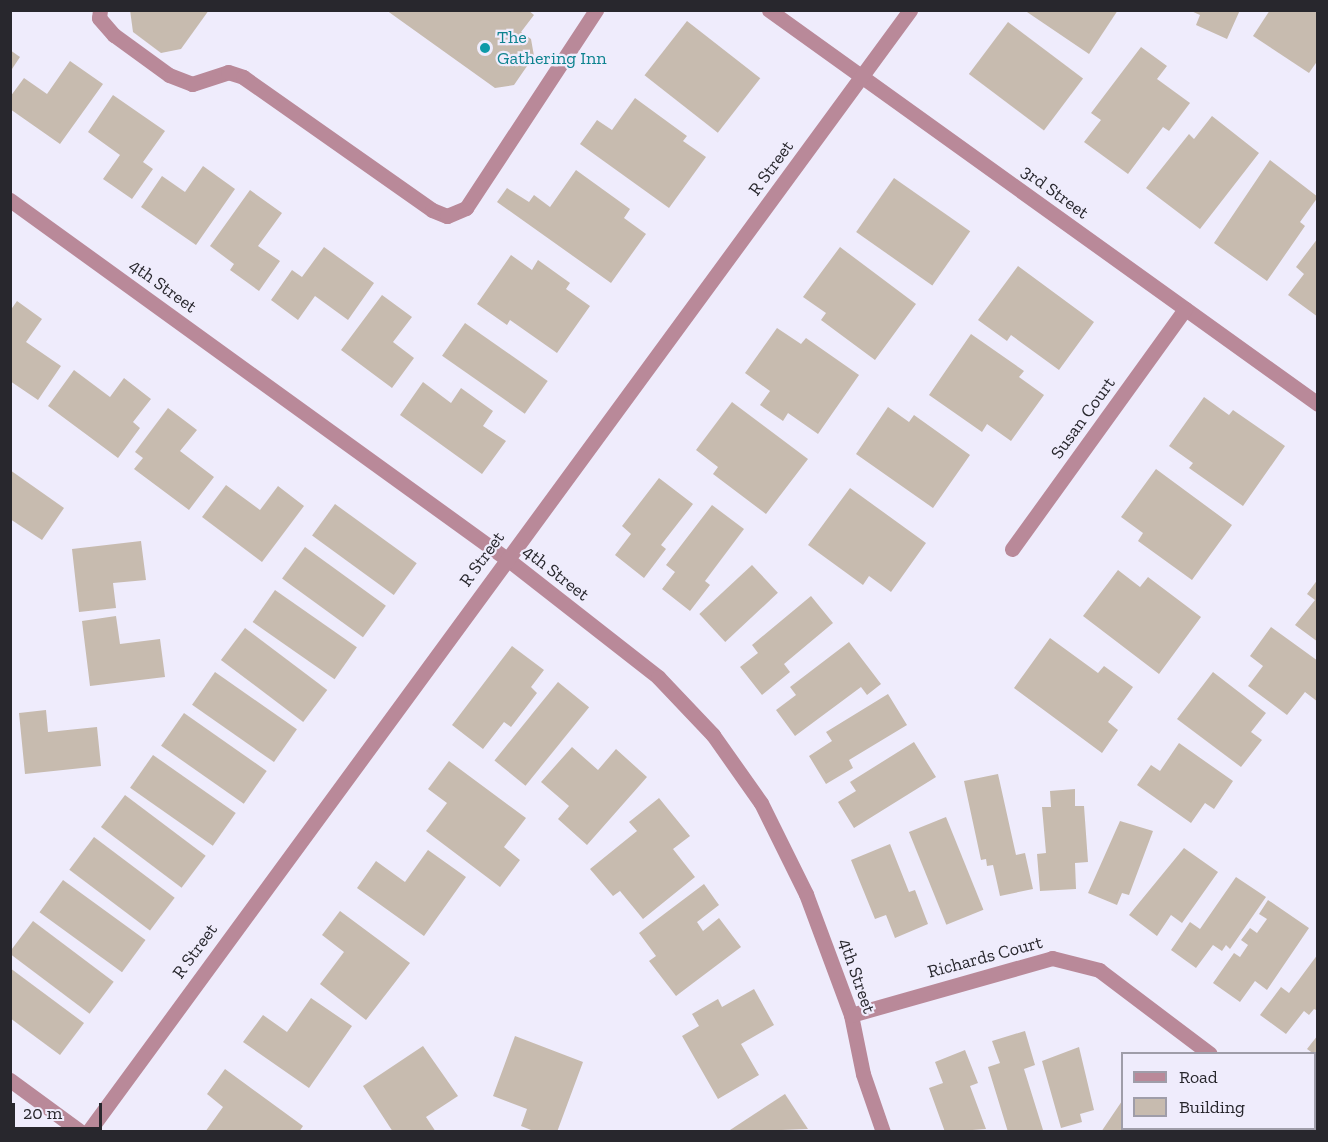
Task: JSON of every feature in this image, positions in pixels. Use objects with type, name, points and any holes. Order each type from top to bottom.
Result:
[{"type":"street","points":[[100,10],[99,18],[114,35],[169,75],[192,84],[228,72],[243,77],[432,210],[447,216],[466,208],[596,10]]},
{"type":"street","name":"3rd Street","points":[[769,10],[1317,404]]},
{"type":"street","name":"R Street","points":[[88,1131],[910,10]]},
{"type":"street","name":"4th Street","points":[[10,200],[506,559],[658,677],[713,735],[761,803],[801,884],[852,1015],[863,1074],[883,1131]]},
{"type":"street","name":"Susan Court","points":[[1012,549],[1185,309]]},
{"type":"street","name":"Richards Court","points":[[852,1015],[1052,958],[1099,970],[1209,1052]]},
{"type":"street","points":[[10,1080],[81,1131]]},
{"type":"building","points":[[130,10],[209,10],[181,49],[161,53],[133,32]]},
{"type":"building","name":"The Gathering Inn","points":[[386,10],[528,10],[534,15],[521,32],[531,39],[534,56],[514,85],[495,88]]},
{"type":"building","points":[[1024,10],[1118,10],[1089,54]]},
{"type":"building","points":[[1189,10],[1240,10],[1227,39],[1196,25],[1200,15]]},
{"type":"building","points":[[1270,10],[1318,10],[1318,60],[1309,73],[1253,36]]},
{"type":"building","points":[[687,21],[760,78],[718,133],[645,75]]},
{"type":"building","points":[[1008,22],[1083,79],[1044,130],[969,74]]},
{"type":"building","points":[[1141,47],[1167,66],[1157,79],[1190,103],[1169,131],[1163,127],[1128,174],[1084,142],[1101,120],[1091,113]]},
{"type":"building","points":[[10,50],[20,57],[10,72]]},
{"type":"building","points":[[70,61],[103,84],[60,144],[10,109],[10,97],[24,78],[47,94]]},
{"type":"building","points":[[113,95],[165,131],[143,162],[153,169],[132,199],[103,179],[120,155],[88,132]]},
{"type":"building","points":[[635,98],[687,136],[683,141],[706,157],[669,208],[580,144],[597,120],[612,130]]},
{"type":"building","points":[[1212,116],[1259,153],[1200,229],[1146,188],[1189,134],[1194,139]]},
{"type":"building","points":[[1270,160],[1318,197],[1300,222],[1305,226],[1267,281],[1214,243]]},
{"type":"building","points":[[203,166],[235,189],[196,245],[141,207],[162,176],[185,192]]},
{"type":"building","points":[[576,170],[630,209],[624,218],[646,234],[611,283],[497,202],[507,188],[529,202],[534,195],[550,207]]},
{"type":"building","points":[[894,178],[970,231],[932,285],[856,232]]},
{"type":"building","points":[[250,190],[282,213],[258,246],[280,261],[259,291],[230,270],[234,264],[210,246]]},
{"type":"building","points":[[1318,238],[1318,317],[1288,295],[1304,274],[1296,267]]},
{"type":"building","points":[[324,247],[374,283],[348,320],[315,296],[298,320],[271,300],[292,270],[302,277]]},
{"type":"building","points":[[840,247],[916,304],[875,360],[821,320],[826,313],[803,297]]},
{"type":"building","points":[[511,255],[532,270],[538,260],[570,283],[566,289],[590,306],[557,353],[510,320],[507,325],[477,304]]},
{"type":"building","points":[[1018,266],[1094,322],[1059,370],[1011,335],[1007,341],[978,320]]},
{"type":"building","points":[[382,295],[412,317],[393,342],[414,358],[392,388],[341,350]]},
{"type":"building","points":[[17,301],[42,319],[26,342],[61,366],[38,400],[10,381],[10,311]]},
{"type":"building","points":[[465,323],[548,381],[525,414],[442,356]]},
{"type":"building","points":[[777,328],[801,344],[806,338],[859,375],[818,434],[788,413],[783,421],[760,405],[770,391],[745,373]]},
{"type":"building","points":[[971,334],[1024,371],[1019,377],[1044,395],[1011,441],[987,424],[982,432],[929,395]]},
{"type":"building","points":[[74,370],[110,397],[124,378],[151,399],[133,422],[140,428],[118,458],[48,406]]},
{"type":"building","points":[[423,382],[451,403],[461,388],[493,411],[483,426],[506,441],[482,474],[400,415]]},
{"type":"building","points":[[1204,397],[1229,415],[1233,410],[1285,446],[1243,506],[1189,468],[1193,463],[1169,446]]},
{"type":"building","points":[[732,402],[808,459],[766,514],[713,474],[718,467],[696,450]]},
{"type":"building","points":[[888,407],[909,422],[914,415],[970,455],[933,508],[856,454]]},
{"type":"building","points":[[168,408],[197,430],[180,451],[214,477],[189,510],[134,469],[143,458],[135,452]]},
{"type":"building","points":[[1156,469],[1232,525],[1192,580],[1138,541],[1143,533],[1121,517]]},
{"type":"building","points":[[10,470],[64,508],[42,540],[10,519]]},
{"type":"building","points":[[659,478],[693,504],[661,545],[666,549],[644,578],[615,555],[631,534],[622,526]]},
{"type":"building","points":[[226,485],[260,510],[278,486],[304,506],[262,562],[202,517]]},
{"type":"building","points":[[850,488],[926,543],[891,592],[869,576],[863,585],[808,545]]},
{"type":"building","points":[[335,504],[417,563],[394,595],[312,536]]},
{"type":"building","points":[[712,505],[744,529],[705,581],[710,585],[690,611],[662,589],[675,572],[666,565]]},
{"type":"building","points":[[141,541],[146,580],[113,583],[116,608],[79,612],[72,549]]},
{"type":"building","points":[[305,547],[386,606],[363,637],[282,579]]},
{"type":"building","points":[[752,565],[778,593],[725,642],[699,614]]},
{"type":"building","points":[[1118,570],[1140,587],[1148,577],[1201,617],[1159,674],[1083,616]]},
{"type":"building","points":[[1318,579],[1318,642],[1295,625],[1315,600],[1307,594]]},
{"type":"building","points":[[275,590],[357,647],[335,679],[253,622]]},
{"type":"building","points":[[811,596],[833,623],[784,664],[790,672],[762,695],[740,667],[758,653],[752,645]]},
{"type":"building","points":[[116,616],[120,644],[160,639],[165,677],[90,686],[82,621]]},
{"type":"building","points":[[1271,627],[1318,661],[1318,702],[1305,692],[1287,715],[1248,686],[1263,666],[1250,656]]},
{"type":"building","points":[[245,628],[327,690],[303,722],[221,660]]},
{"type":"building","points":[[1050,638],[1098,673],[1104,666],[1133,687],[1108,722],[1118,730],[1102,753],[1014,688]]},
{"type":"building","points":[[849,642],[881,684],[867,695],[861,687],[795,736],[776,710],[796,695],[790,687]]},
{"type":"building","points":[[512,646],[544,670],[531,687],[537,693],[511,727],[504,722],[483,749],[452,725]]},
{"type":"building","points":[[215,672],[297,729],[274,762],[192,705]]},
{"type":"building","points":[[1213,672],[1266,713],[1251,732],[1262,740],[1241,767],[1177,719]]},
{"type":"building","points":[[558,682],[589,707],[526,786],[494,760]]},
{"type":"building","points":[[888,694],[907,725],[849,760],[853,768],[826,784],[809,756],[832,741],[826,732]]},
{"type":"building","points":[[46,710],[48,732],[97,727],[101,766],[25,774],[19,713]]},
{"type":"building","points":[[184,713],[267,771],[244,804],[161,746]]},
{"type":"building","points":[[914,742],[936,777],[854,828],[838,802],[856,791],[850,782]]},
{"type":"building","points":[[1179,743],[1233,781],[1214,809],[1205,803],[1191,823],[1137,785],[1151,765],[1160,771]]},
{"type":"building","points":[[572,747],[598,770],[616,749],[647,777],[587,845],[558,819],[569,806],[541,782]]},
{"type":"building","points":[[153,755],[236,813],[213,846],[130,788]]},
{"type":"building","points":[[449,761],[526,818],[504,847],[520,860],[500,887],[426,831],[447,803],[428,789]]},
{"type":"building","points":[[998,774],[1016,855],[1025,853],[1033,889],[1000,896],[993,865],[987,866],[986,859],[981,860],[964,781]]},
{"type":"building","points":[[1075,789],[1075,806],[1084,806],[1088,862],[1075,863],[1076,889],[1040,891],[1037,854],[1046,853],[1042,807],[1051,807],[1050,791]]},
{"type":"building","points":[[125,795],[206,856],[182,888],[101,827]]},
{"type":"building","points":[[659,798],[690,836],[673,849],[695,877],[643,919],[620,891],[613,896],[590,869],[637,831],[629,822]]},
{"type":"building","points":[[946,817],[983,910],[946,925],[909,832]]},
{"type":"building","points":[[1120,821],[1153,831],[1129,895],[1122,893],[1117,905],[1088,893]]},
{"type":"building","points":[[94,837],[175,898],[150,931],[69,870]]},
{"type":"building","points":[[890,844],[909,892],[915,890],[928,924],[895,938],[886,915],[875,919],[851,860]]},
{"type":"building","points":[[1184,848],[1218,872],[1182,923],[1171,915],[1157,936],[1129,915]]},
{"type":"building","points":[[428,850],[466,877],[424,936],[357,888],[376,861],[405,882]]},
{"type":"building","points":[[1236,877],[1266,897],[1230,949],[1226,945],[1222,951],[1213,945],[1196,968],[1171,950],[1190,922],[1200,929]]},
{"type":"building","points":[[63,880],[146,940],[122,972],[39,912]]},
{"type":"building","points":[[704,884],[719,905],[697,922],[703,931],[719,918],[741,947],[676,996],[649,961],[656,956],[639,933]]},
{"type":"building","points":[[1268,900],[1309,928],[1267,990],[1255,981],[1240,1002],[1213,983],[1234,953],[1240,957],[1248,945],[1241,940],[1250,928],[1257,933],[1267,919],[1259,914]]},
{"type":"building","points":[[340,911],[410,963],[366,1020],[320,984],[344,952],[322,935]]},
{"type":"building","points":[[33,921],[114,982],[90,1014],[10,954]]},
{"type":"building","points":[[1318,954],[1318,1011],[1314,1009],[1309,1015],[1304,1011],[1286,1034],[1260,1015],[1281,987],[1289,993]]},
{"type":"building","points":[[10,968],[84,1023],[60,1055],[10,1018]]},
{"type":"building","points":[[754,989],[774,1025],[741,1044],[759,1075],[718,1099],[682,1036],[699,1026],[692,1014],[718,999],[722,1007]]},
{"type":"building","points":[[311,998],[352,1026],[309,1088],[243,1042],[263,1015],[287,1032]]},
{"type":"building","points":[[1025,1031],[1035,1065],[1024,1069],[1043,1130],[1008,1132],[988,1067],[1000,1063],[992,1041]]},
{"type":"building","points":[[1318,1035],[1318,1057],[1316,1052],[1307,1049]]},
{"type":"building","points":[[515,1036],[583,1062],[557,1132],[536,1132],[521,1126],[527,1109],[493,1096]]},
{"type":"building","points":[[423,1046],[458,1096],[426,1117],[436,1132],[393,1132],[363,1086]]},
{"type":"building","points":[[1079,1047],[1094,1110],[1080,1114],[1082,1122],[1061,1128],[1042,1061]]},
{"type":"building","points":[[965,1050],[978,1083],[970,1086],[986,1129],[945,1132],[929,1088],[943,1083],[935,1062]]},
{"type":"building","points":[[225,1069],[303,1126],[299,1132],[205,1132],[223,1107],[207,1094]]},
{"type":"building","points":[[785,1094],[808,1129],[727,1132]]},
{"type":"building","points":[[1121,1102],[1121,1130],[1149,1130],[1148,1132],[1101,1132]]},
{"type":"place","name":"The Gathering Inn","points":[[485,48]]}]
